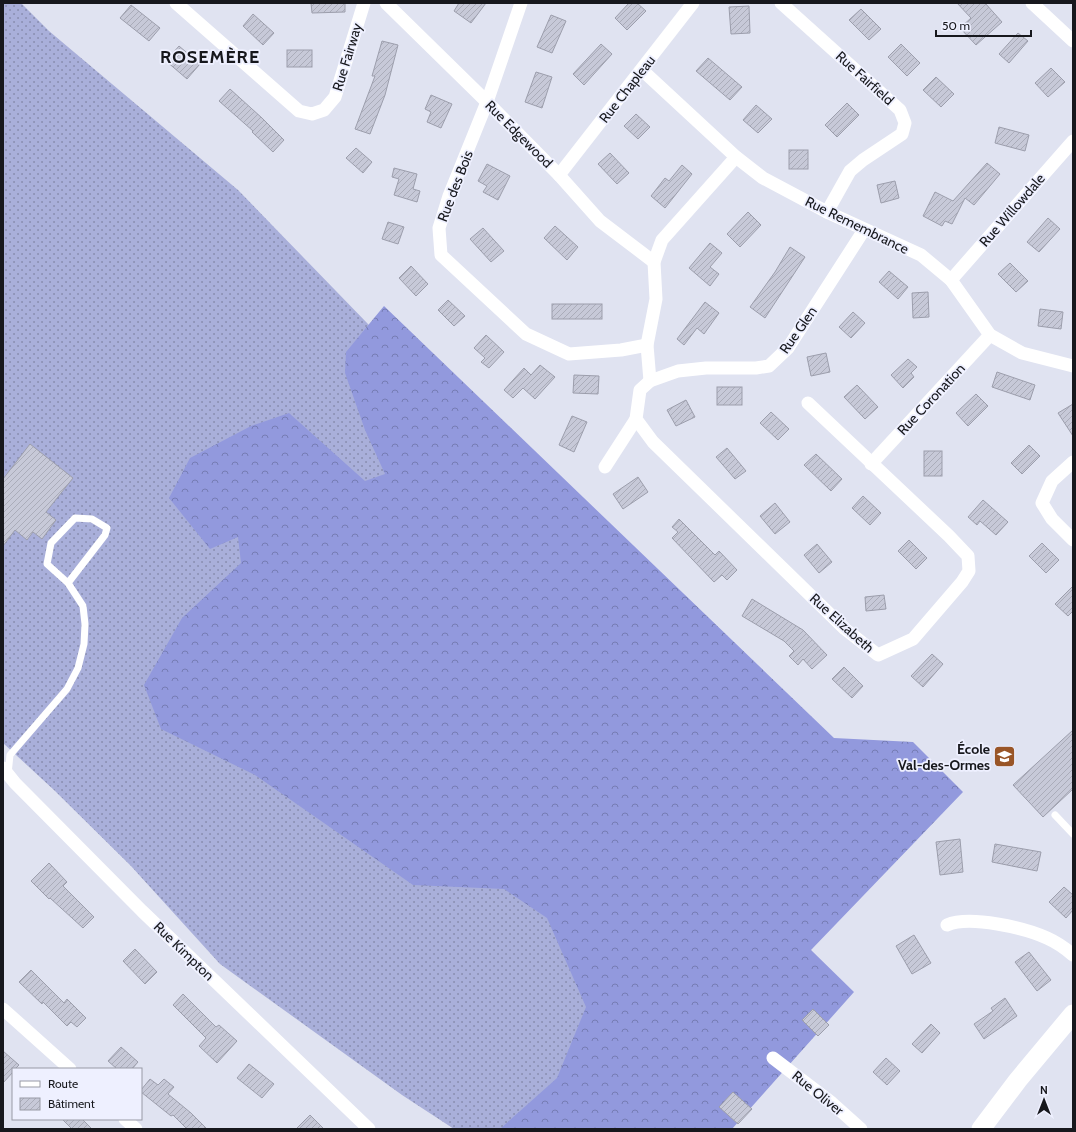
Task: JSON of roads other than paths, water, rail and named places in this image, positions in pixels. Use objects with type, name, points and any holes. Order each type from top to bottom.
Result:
[{"type":"main road","points":[[982,1129],[1018,1080],[1073,1014]]},
{"type":"street","name":"Rue Fairway","points":[[176,3],[299,112],[312,114],[324,110],[335,97],[364,3]]},
{"type":"street","name":"Rue Edgewood","points":[[386,3],[488,102],[560,175],[600,221],[654,262]]},
{"type":"street","name":"Rue des Bois","points":[[522,3],[488,102],[449,196],[439,228],[441,255],[526,334],[569,354],[621,350],[647,345]]},
{"type":"street","name":"Rue Chapleau","points":[[560,175],[693,3]]},
{"type":"street","name":"Rue Fairfield","points":[[781,3],[900,110],[905,123],[902,134],[863,160],[850,171],[828,212]]},
{"type":"street","points":[[1032,3],[1073,41]]},
{"type":"street","name":"Rue Remembrance","points":[[642,70],[736,157],[763,178],[864,230],[921,255],[951,280],[990,335],[1022,353],[1073,366]]},
{"type":"street","name":"Rue Willowdale","points":[[951,280],[1073,141]]},
{"type":"street","points":[[605,467],[636,419],[640,390],[650,381],[647,345],[656,299],[654,262],[662,240],[736,157]]},
{"type":"street","name":"Rue Glen","points":[[650,381],[678,371],[706,368],[756,368],[769,366],[788,348],[864,230]]},
{"type":"street","name":"Rue Coronation","points":[[871,464],[990,335]]},
{"type":"street","name":"Rue Elizabeth","points":[[636,419],[652,442],[845,629],[878,655],[913,639],[962,582],[969,571],[968,556],[949,536],[808,403]]},
{"type":"street","points":[[1073,462],[1052,481],[1042,503],[1052,519],[1073,540]]},
{"type":"street","name":"Rue Kimpton","points":[[5,773],[135,904],[369,1129]]},
{"type":"street","points":[[947,925],[962,921],[978,922],[1022,930],[1049,939],[1073,955]]},
{"type":"street","points":[[3,1009],[69,1068]]},
{"type":"street","name":"Rue Oliver","points":[[773,1058],[832,1103],[861,1129]]},
{"type":"street","points":[[126,1120],[136,1129]]},
{"type":"lane","points":[[5,773],[7,756],[67,689],[78,668],[84,644],[85,624],[83,606],[68,583],[47,564],[51,543],[75,518],[92,519],[107,528],[105,535],[68,583]]},
{"type":"lane","points":[[1055,815],[1073,834]]},
{"type":"place","name":"École Val-des-Ormes","points":[[1005,757]]},
{"type":"district","name":"ROSEMÈRE","points":[[210,57]]}]
